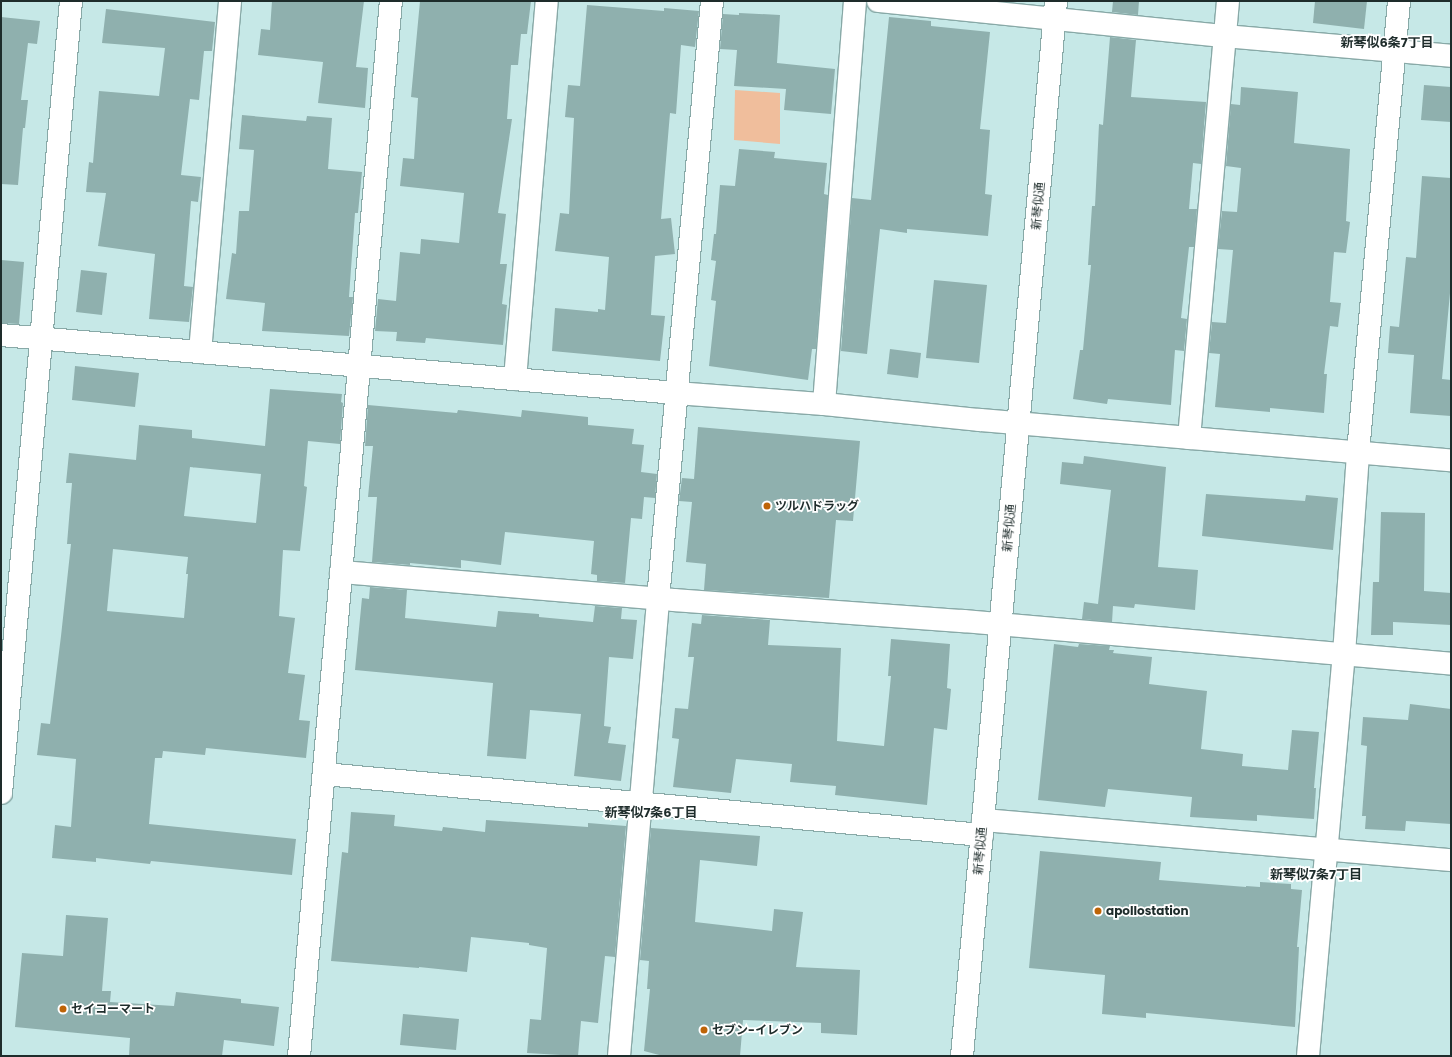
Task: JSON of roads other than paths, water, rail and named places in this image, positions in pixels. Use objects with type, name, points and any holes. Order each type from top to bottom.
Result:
[{"type":"street","points":[[1,792],[3,754],[42,338],[71,1]]},
{"type":"street","points":[[200,352],[230,1]]},
{"type":"street","points":[[299,1056],[391,1]]},
{"type":"street","points":[[515,379],[546,1]]},
{"type":"street","points":[[620,1056],[640,802],[712,1]]},
{"type":"street","points":[[824,404],[855,1]]},
{"type":"street","points":[[878,1],[1055,10],[1224,36],[1451,56]]},
{"type":"street","points":[[1189,438],[1228,1]]},
{"type":"street","points":[[1308,1056],[1344,654],[1358,452],[1398,1]]},
{"type":"street","name":"新琴似通","points":[[962,1056],[1055,10]]},
{"type":"street","points":[[1,335],[676,393],[824,404],[1019,424],[1451,460]]},
{"type":"street","points":[[341,572],[658,599],[1001,624],[1451,664]]},
{"type":"street","points":[[324,774],[640,802],[983,827],[1326,849],[1451,860]]},
{"type":"place","name":"ツルハドラッグ","points":[[767,506]]},
{"type":"place","name":"apollostation","points":[[1098,911]]},
{"type":"place","name":"セイコーマート","points":[[63,1009]]},
{"type":"place","name":"セブン-イレブン","points":[[704,1030]]},
{"type":"district","name":"新琴似6条7丁目","points":[[1387,43]]},
{"type":"district","name":"新琴似7条6丁目","points":[[651,813]]},
{"type":"district","name":"新琴似7条7丁目","points":[[1316,875]]}]
